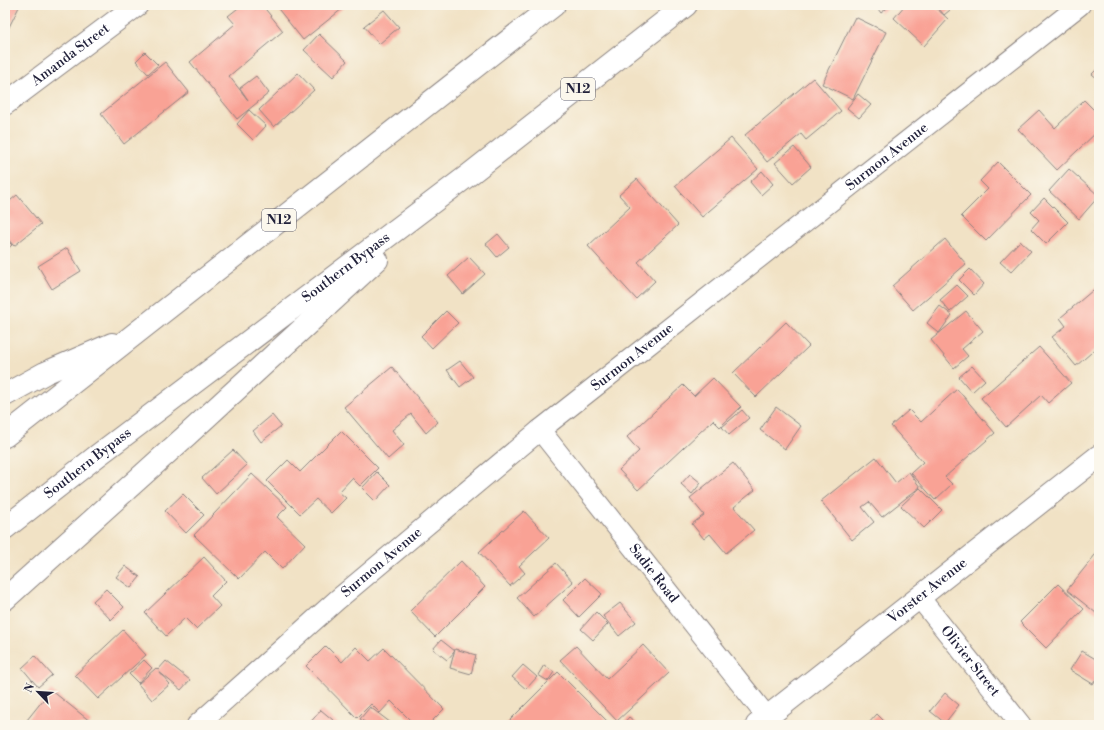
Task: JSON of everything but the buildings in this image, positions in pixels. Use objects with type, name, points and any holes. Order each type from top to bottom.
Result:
[{"type":"main road","name":"Amanda Street","points":[[5,104],[137,5]]},
{"type":"main road","name":"N12","points":[[5,436],[554,5]]},
{"type":"main road","name":"Southern Bypass","points":[[5,528],[97,456],[470,174],[686,5]]},
{"type":"main road","points":[[5,599],[193,430],[470,174]]},
{"type":"main road","points":[[5,395],[84,354],[131,336]]},
{"type":"main road","name":"Vorster Avenue","points":[[762,721],[1099,456]]},
{"type":"street","name":"Surmon Avenue","points":[[197,725],[337,600],[540,430],[1080,5]]},
{"type":"street","name":"Sadie Road","points":[[540,430],[762,721]]},
{"type":"street","name":"Olivier Street","points":[[919,597],[1021,725]]}]
